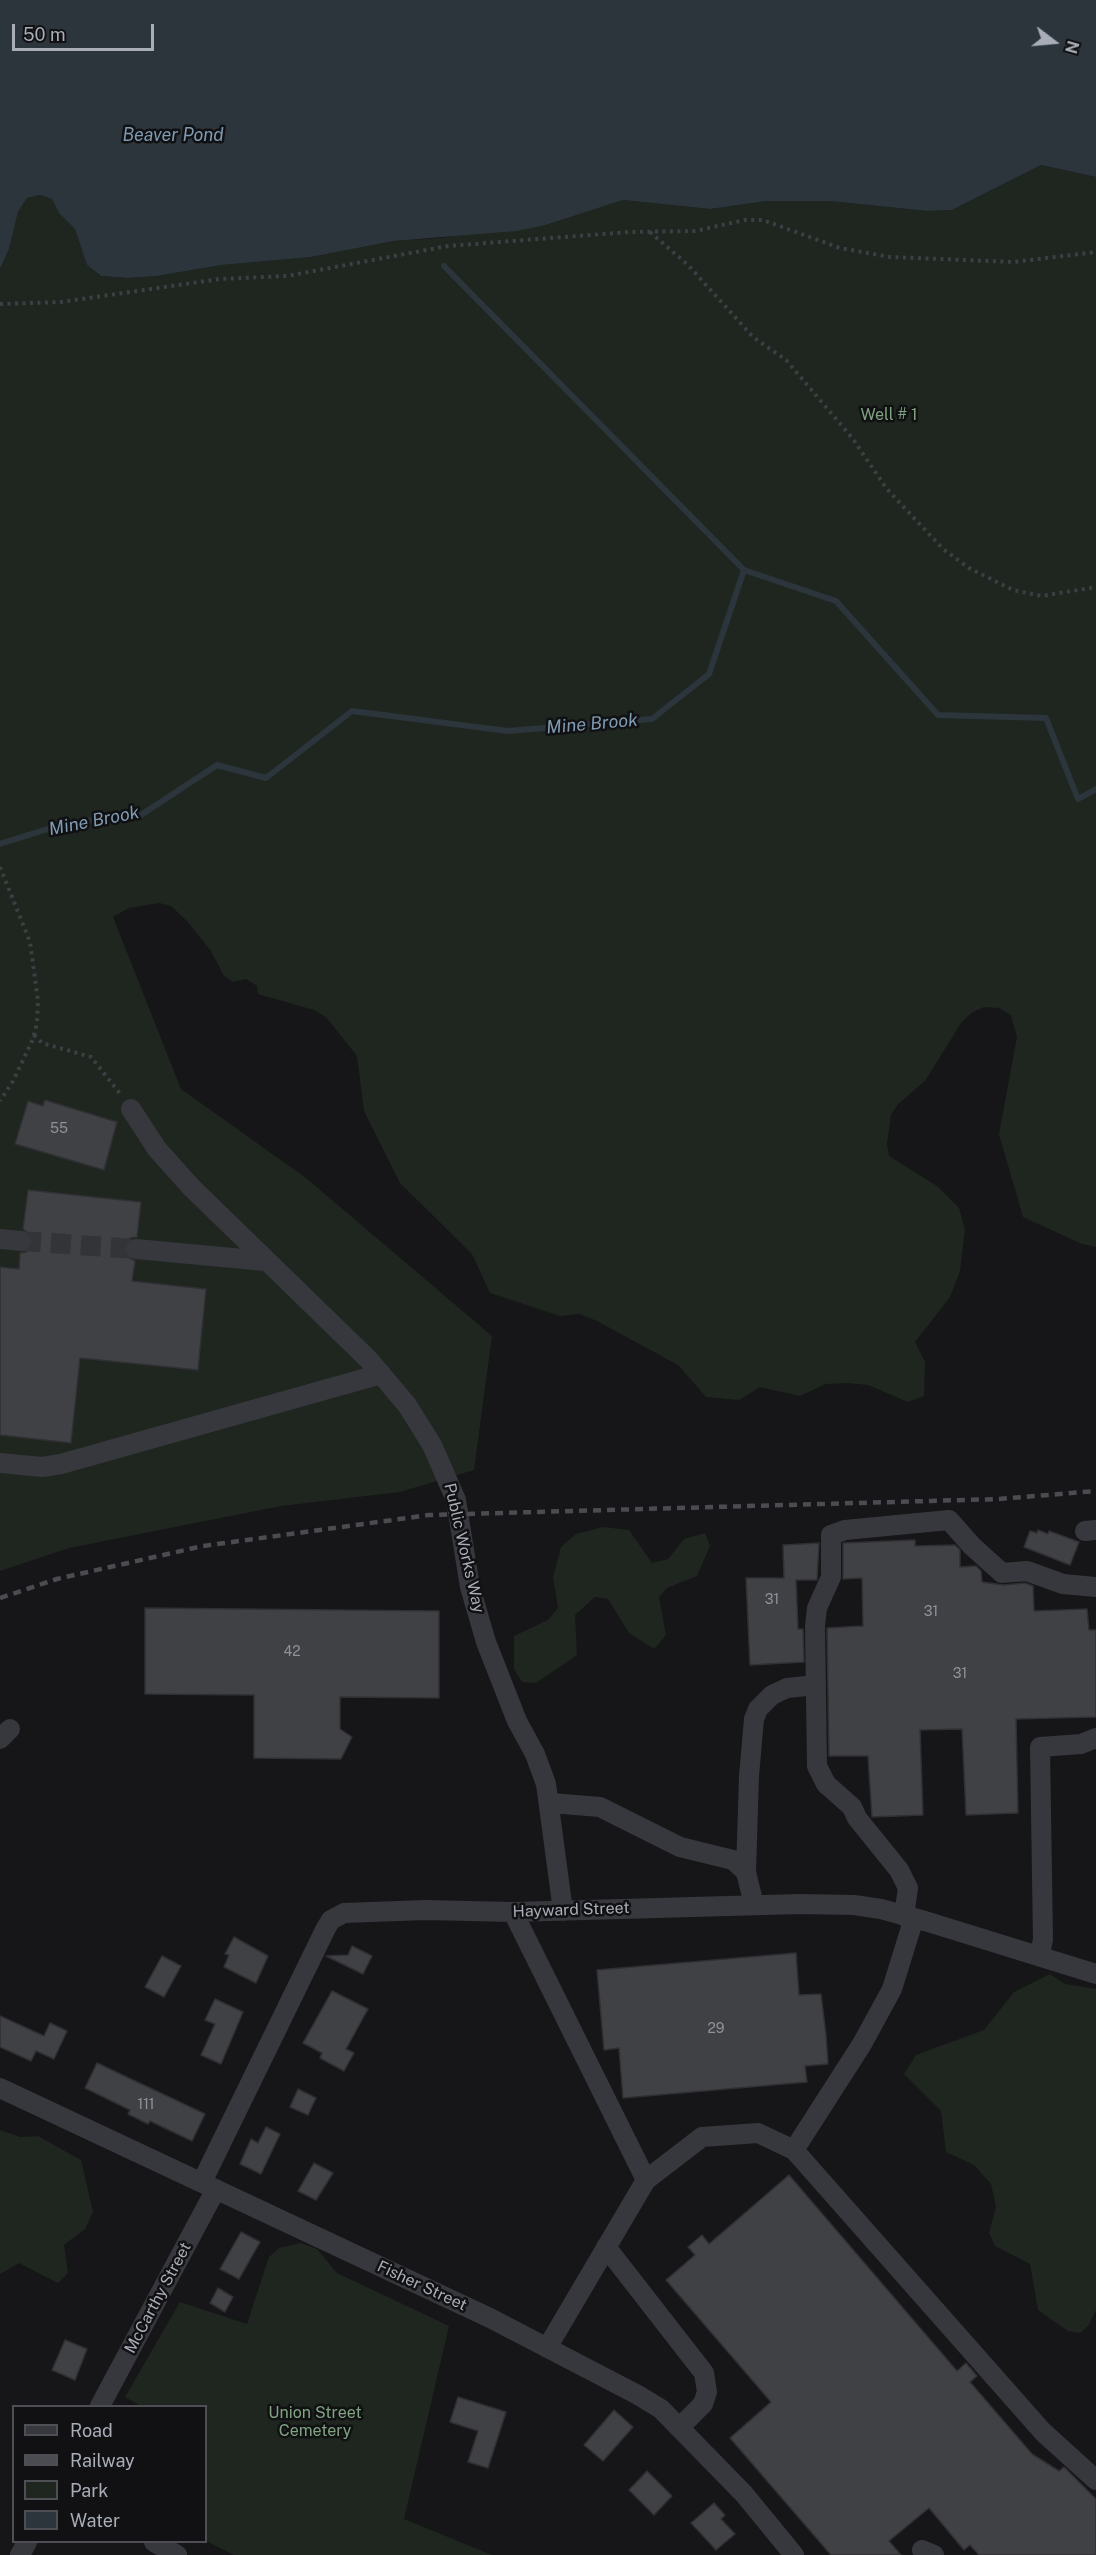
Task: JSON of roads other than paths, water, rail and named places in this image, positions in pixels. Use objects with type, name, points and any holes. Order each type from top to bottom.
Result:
[{"type":"street","name":"Public Works Way","points":[[131,1109],[169,1163],[381,1374],[421,1428],[453,1489],[470,1587],[486,1642],[517,1721],[540,1766],[551,1803],[563,1911]]},
{"type":"street","points":[[0,1239],[21,1241]]},
{"type":"street","points":[[136,1249],[265,1261]]},
{"type":"street","points":[[0,1463],[42,1467],[61,1464],[381,1374]]},
{"type":"street","points":[[794,2150],[862,2044],[892,1989],[909,1917],[908,1888],[899,1870],[852,1807],[826,1784],[817,1766],[815,1626],[818,1608],[831,1577],[829,1540],[835,1533],[950,1520],[972,1546],[1002,1573],[1027,1571],[1063,1584],[1093,1585]]},
{"type":"street","points":[[754,1905],[746,1872],[749,1776],[754,1719],[758,1709],[772,1695],[787,1688],[816,1685]]},
{"type":"street","points":[[1039,1956],[1043,1940],[1040,1748],[1081,1744],[1096,1738]]},
{"type":"street","points":[[551,1803],[600,1807],[680,1847],[733,1860],[746,1872]]},
{"type":"street","name":"Hayward Street","points":[[209,2185],[331,1920],[344,1913],[845,1905],[873,1908],[909,1917],[1096,1974]]},
{"type":"street","points":[[513,1912],[646,2180]]},
{"type":"street","name":"Fisher Street","points":[[0,2088],[209,2185],[548,2348],[646,2400],[661,2409],[744,2494],[794,2555]]},
{"type":"street","points":[[548,2348],[646,2180],[702,2137],[758,2133],[794,2150],[1043,2432],[1096,2480]]},
{"type":"street","name":"McCarthy Street","points":[[100,2405],[209,2185]]},
{"type":"street","points":[[606,2247],[704,2373],[707,2392],[702,2404],[679,2428]]},
{"type":"street","points":[[157,2543],[177,2555]]},
{"type":"water","name":"Beaver Pond","points":[[0,0],[1096,0],[1096,177],[1041,165],[952,210],[927,211],[830,201],[767,201],[710,209],[623,200],[546,225],[516,231],[394,241],[311,257],[222,265],[157,276],[128,278],[101,276],[87,265],[75,229],[59,213],[52,199],[40,195],[27,198],[18,212],[9,249],[0,269]]},
{"type":"waterway","points":[[444,266],[744,570]]},
{"type":"waterway","name":"Mine Brook","points":[[0,844],[67,823],[141,815],[217,765],[266,778],[352,711],[508,731],[652,719],[709,674],[744,570],[836,601],[938,715],[1046,718],[1078,799],[1096,789]]},
{"type":"tunnel","points":[[21,1241],[136,1249]]},
{"type":"railway","points":[[0,1598],[57,1579],[203,1546],[429,1515],[999,1499],[1096,1491]]},
{"type":"park label","name":"Well # 1","points":[[889,415]]},
{"type":"park label","name":"Union Street Cemetery","points":[[315,2422]]}]
